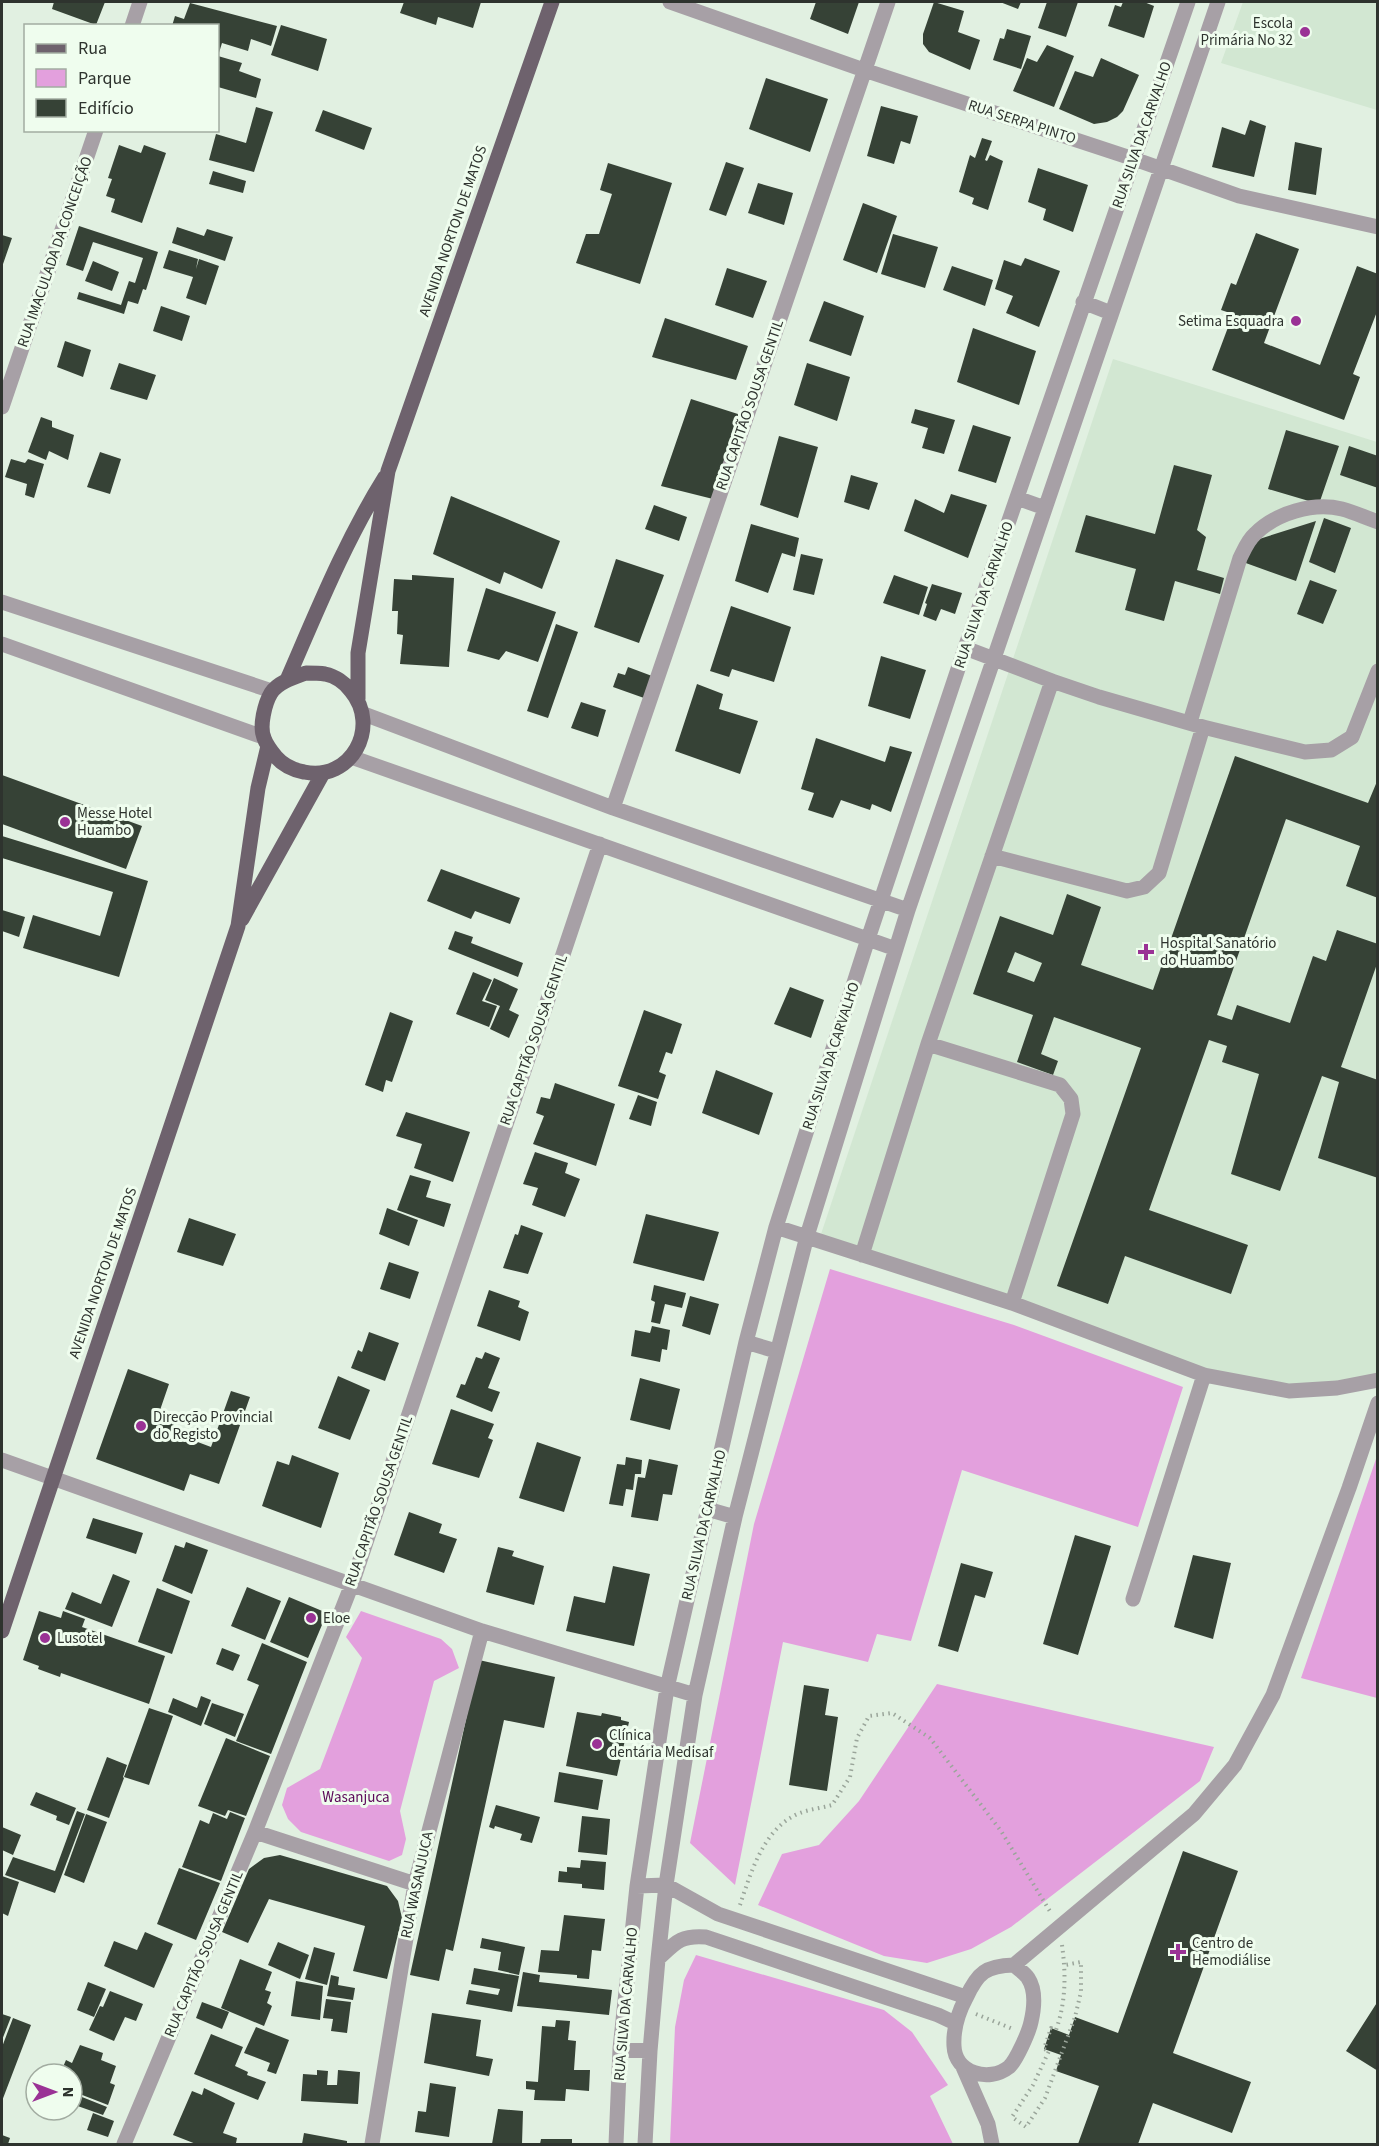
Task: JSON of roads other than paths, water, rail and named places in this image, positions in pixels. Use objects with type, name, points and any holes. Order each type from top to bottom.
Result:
[{"type":"main road","name":"AVENIDA NORTON DE MATOS","points":[[358,699],[358,653],[388,471],[552,2]]},
{"type":"main road","name":"AVENIDA NORTON DE MATOS","points":[[287,680],[341,557],[369,501],[388,471]]},
{"type":"main road","points":[[306,673],[327,674],[345,683],[358,699],[364,714],[364,730],[360,744],[343,764],[323,773],[304,772],[286,765],[276,757],[266,741],[264,711],[272,691],[287,680],[306,673]]},
{"type":"main road","name":"AVENIDA NORTON DE MATOS","points":[[2,1631],[238,926],[266,741]]},
{"type":"main road","name":"AVENIDA NORTON DE MATOS","points":[[238,926],[323,773]]},
{"type":"street","points":[[133,24],[140,2]]},
{"type":"street","name":"RUA SERPA PINTO","points":[[670,2],[1239,196],[1377,227]]},
{"type":"street","name":"RUA CAPITÃO SOUSA GENTIL","points":[[613,808],[888,2]]},
{"type":"street","name":"RUA SILVA DA CARVALHO","points":[[616,2145],[620,2049],[637,1886],[667,1688],[746,1342],[776,1227],[868,939],[965,648],[1188,2]]},
{"type":"street","name":"RUA SILVA DA CARVALHO","points":[[645,2145],[650,2051],[666,1885],[695,1695],[735,1517],[776,1351],[807,1236],[908,910],[1218,2]]},
{"type":"street","name":"RUA IMACULADA DA CONCEIÇÃO","points":[[2,406],[95,132]]},
{"type":"street","points":[[1083,302],[1111,313]]},
{"type":"street","points":[[1017,498],[1045,508]]},
{"type":"street","points":[[992,856],[1127,891],[1144,887],[1159,873],[1240,558],[1253,536],[1270,522],[1304,508],[1342,509],[1377,522]]},
{"type":"street","points":[[2,602],[272,691]]},
{"type":"street","points":[[2,644],[266,741]]},
{"type":"street","points":[[965,648],[1099,697],[1305,752],[1331,750],[1352,737],[1377,671]]},
{"type":"street","points":[[862,1255],[928,1044],[1052,681]]},
{"type":"street","points":[[364,714],[613,808],[908,910]]},
{"type":"street","points":[[351,757],[896,949]]},
{"type":"street","name":"RUA CAPITÃO SOUSA GENTIL","points":[[124,2145],[255,1832],[352,1584],[600,844]]},
{"type":"street","points":[[928,1044],[1060,1085],[1071,1099],[1073,1114],[1012,1303]]},
{"type":"street","points":[[776,1227],[1012,1303],[1204,1375],[1288,1391],[1336,1388],[1377,1380]]},
{"type":"street","points":[[746,1342],[776,1351]]},
{"type":"street","points":[[1133,1599],[1204,1375]]},
{"type":"street","points":[[992,2145],[988,2124],[954,2049],[955,2024],[975,1979],[994,1966],[1014,1965],[1194,1814],[1235,1765],[1273,1695],[1349,1488],[1377,1403]]},
{"type":"street","points":[[2,1461],[482,1630],[695,1695]]},
{"type":"street","points":[[707,1509],[735,1517]]},
{"type":"street","name":"RUA WASANJUCA","points":[[372,2145],[415,1884],[482,1630]]},
{"type":"street","points":[[255,1832],[415,1884]]},
{"type":"street","points":[[637,1886],[666,1885],[718,1914],[946,1992],[964,2002]]},
{"type":"street","points":[[658,1959],[677,1940],[690,1936],[706,1937],[938,2014],[955,2024]]},
{"type":"street","points":[[963,2067],[978,2075],[994,2075],[1010,2066],[1027,2034],[1034,1996],[1028,1978],[1014,1965]]},
{"type":"street","points":[[938,2014],[946,1992]]},
{"type":"street","points":[[620,2049],[650,2051]]},
{"type":"place","name":"Escola Primária No 32","points":[[1305,32]]},
{"type":"place","name":"Setima Esquadra","points":[[1296,321]]},
{"type":"place","name":"Messe Hotel Huambo","points":[[65,822]]},
{"type":"place","name":"Hospital Sanatório do Huambo","points":[[1146,952]]},
{"type":"place","name":"Direcção Provincial do Registo","points":[[141,1426]]},
{"type":"place","name":"Eloe","points":[[311,1618]]},
{"type":"place","name":"Lusotel","points":[[45,1638]]},
{"type":"place","name":"Clínica dentária Medisaf","points":[[597,1744]]},
{"type":"place","name":"Centro de Hemodiálise","points":[[1178,1952]]},
{"type":"park label","name":"Wasanjuca","points":[[356,1797]]}]
